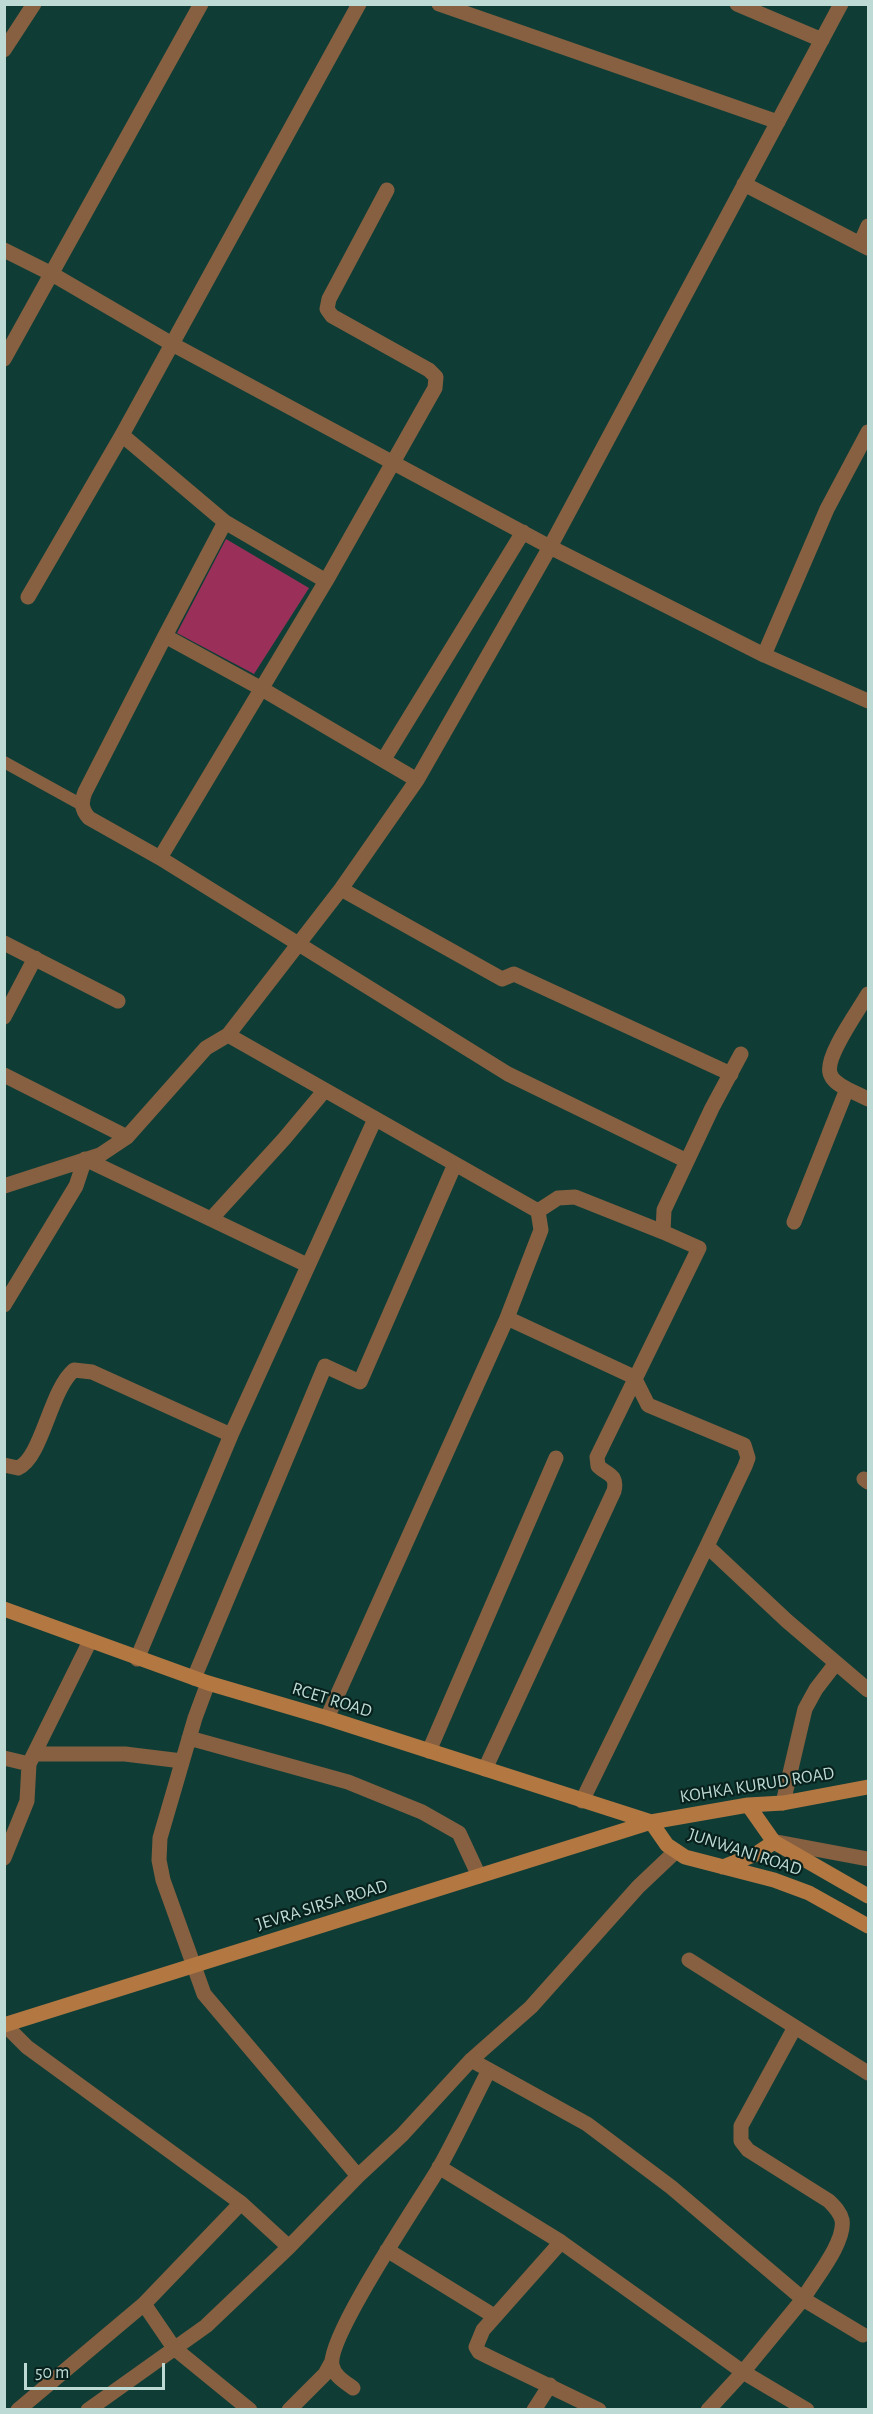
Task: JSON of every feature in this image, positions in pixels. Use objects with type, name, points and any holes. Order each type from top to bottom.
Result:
[{"type":"main road","name":"RCET ROAD","points":[[4,1609],[137,1659],[651,1822]]},
{"type":"main road","name":"KOHKA KURUD ROAD","points":[[651,1822],[748,1805],[783,1803],[868,1786]]},
{"type":"main road","name":"JUNWANI ROAD","points":[[748,1805],[774,1842],[868,1896]]},
{"type":"main road","name":"JEVRA SIRSA ROAD","points":[[5,2025],[651,1822]]},
{"type":"main road","name":"JUNWANI ROAD","points":[[651,1822],[667,1845],[685,1857],[774,1880],[809,1893],[868,1926]]},
{"type":"main road","points":[[723,1867],[756,1854],[774,1842]]},
{"type":"street","points":[[4,50],[34,4]]},
{"type":"street","points":[[4,359],[201,4]]},
{"type":"street","points":[[28,597],[122,435],[359,4]]},
{"type":"street","points":[[439,4],[778,122]]},
{"type":"street","points":[[736,4],[822,40]]},
{"type":"street","points":[[4,1186],[99,1155],[127,1137],[206,1048],[228,1035],[341,889],[417,780],[550,547],[841,4]]},
{"type":"street","points":[[744,184],[864,246],[868,226]]},
{"type":"street","points":[[159,858],[326,581],[435,388],[436,377],[429,370],[332,316],[327,309],[329,298],[387,190]]},
{"type":"street","points":[[4,250],[52,274],[172,344],[550,547],[764,655],[868,701]]},
{"type":"street","points":[[764,655],[827,509],[868,432]]},
{"type":"street","points":[[122,435],[225,522],[326,581]]},
{"type":"street","points":[[225,522],[85,792],[82,805],[88,818],[298,942],[508,1074],[687,1161]]},
{"type":"street","points":[[384,759],[523,532]]},
{"type":"street","points":[[165,636],[262,689],[417,780]]},
{"type":"street","points":[[341,889],[502,979],[514,974],[731,1074]]},
{"type":"street","points":[[4,943],[118,1001]]},
{"type":"street","points":[[4,1017],[35,958]]},
{"type":"street","points":[[868,994],[831,1062],[830,1076],[847,1089],[868,1099]]},
{"type":"street","points":[[228,1035],[538,1211]]},
{"type":"street","points":[[663,1232],[664,1210],[741,1054]]},
{"type":"street","points":[[4,1075],[127,1137]]},
{"type":"street","points":[[794,1222],[847,1089]]},
{"type":"street","points":[[211,1219],[325,1090]]},
{"type":"street","points":[[137,1659],[231,1435],[375,1119]]},
{"type":"street","points":[[85,1160],[308,1265]]},
{"type":"street","points":[[4,1305],[76,1186],[85,1160]]},
{"type":"street","points":[[358,2176],[204,1994],[163,1880],[159,1860],[160,1838],[189,1738],[201,1680],[325,1366],[360,1382],[455,1164]]},
{"type":"street","points":[[485,1769],[614,1491],[615,1479],[598,1466],[597,1457],[634,1377],[699,1248],[575,1197],[558,1198],[538,1211]]},
{"type":"street","points":[[327,1718],[507,1318],[541,1230],[538,1211]]},
{"type":"street","points":[[507,1318],[634,1377],[648,1405],[740,1441],[747,1451],[745,1466],[582,1801]]},
{"type":"street","points":[[4,1465],[18,1468],[26,1462],[33,1451],[61,1385],[74,1370],[92,1372],[231,1435]]},
{"type":"street","points":[[429,1751],[556,1458]]},
{"type":"street","points":[[707,1546],[788,1621],[868,1690]]},
{"type":"street","points":[[4,1858],[27,1801],[31,1759],[90,1641]]},
{"type":"street","points":[[783,1803],[805,1709],[816,1689],[836,1663]]},
{"type":"street","points":[[189,1738],[348,1782],[422,1812],[459,1833],[479,1876]]},
{"type":"street","points":[[4,1758],[31,1759],[125,1754],[182,1761]]},
{"type":"street","points":[[774,1842],[868,1859]]},
{"type":"street","points":[[88,2409],[206,2326],[402,2135],[471,2060],[531,2007],[638,1887],[676,1851]]},
{"type":"street","points":[[689,1960],[868,2073]]},
{"type":"street","points":[[5,2025],[27,2047],[241,2203],[289,2247]]},
{"type":"street","points":[[708,2409],[743,2372],[803,2299],[838,2244],[842,2220],[837,2209],[829,2201],[744,2147],[740,2134],[741,2127],[795,2027]]},
{"type":"street","points":[[471,2060],[587,2124],[672,2187],[803,2299],[863,2335]]},
{"type":"street","points":[[289,2409],[325,2374],[341,2334],[387,2250],[439,2167],[489,2070]]},
{"type":"street","points":[[439,2167],[561,2242],[743,2372],[807,2409]]},
{"type":"street","points":[[18,2409],[144,2304],[241,2203]]},
{"type":"street","points":[[561,2242],[494,2316],[478,2339],[476,2347],[479,2352],[599,2409]]},
{"type":"street","points":[[387,2250],[494,2316]]},
{"type":"street","points":[[144,2304],[174,2348],[250,2409]]},
{"type":"street","points":[[331,2363],[335,2373],[353,2388]]},
{"type":"street","points":[[534,2409],[550,2385]]},
{"type":"lane","points":[[4,762],[82,805]]},
{"type":"shaded area","points":[[226,539],[309,588],[254,674],[177,633]]}]
